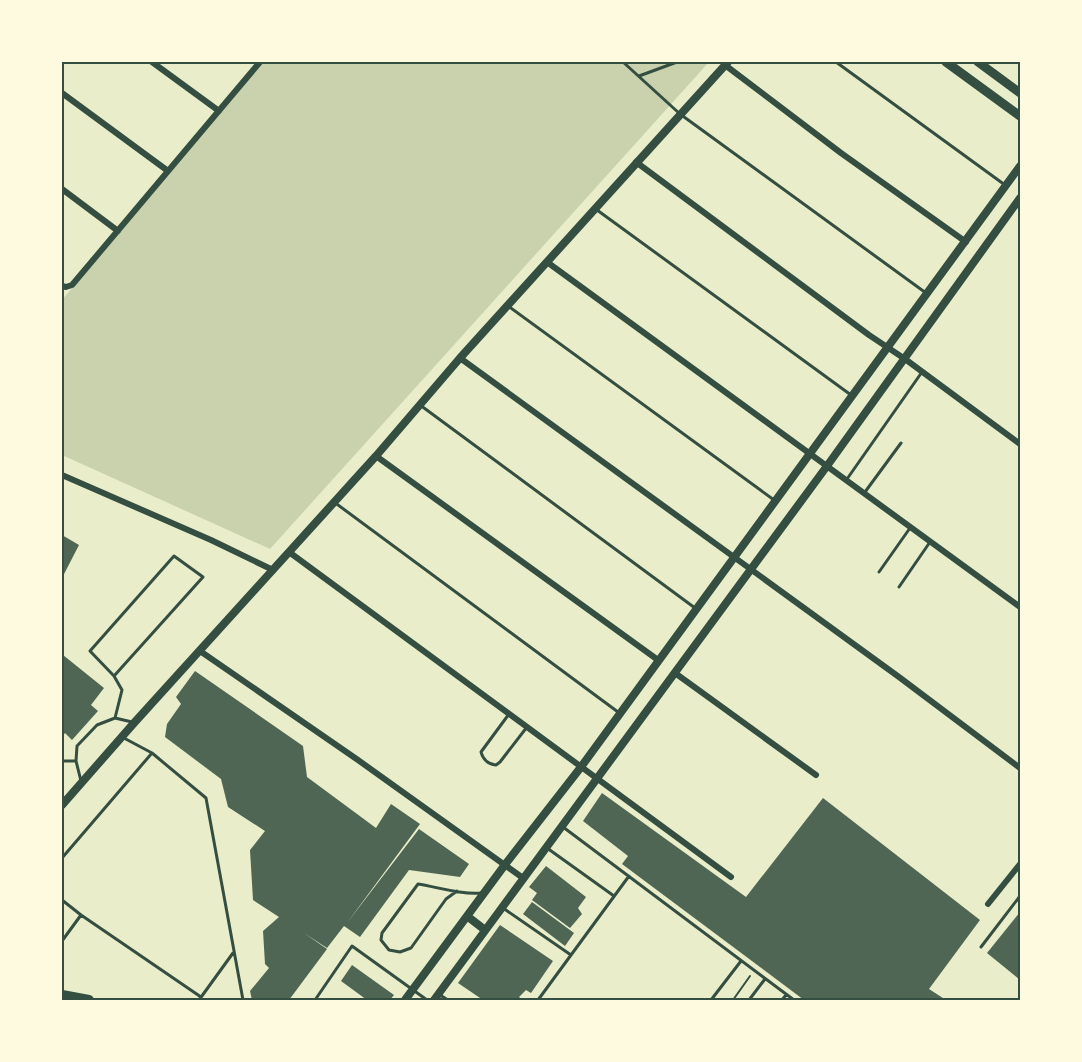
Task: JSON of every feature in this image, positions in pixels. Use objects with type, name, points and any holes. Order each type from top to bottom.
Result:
[{"type":"main road","points":[[946,62],[1020,116]]},
{"type":"main road","points":[[978,62],[1020,93]]},
{"type":"main road","points":[[62,995],[89,1000]]},
{"type":"street","points":[[152,62],[219,111]]},
{"type":"street","points":[[62,286],[72,285],[260,62]]},
{"type":"street","points":[[62,806],[121,737],[376,456],[460,358],[727,64],[842,153],[966,242]]},
{"type":"street","points":[[62,93],[168,171]]},
{"type":"street","points":[[636,162],[1020,444]]},
{"type":"street","points":[[405,1000],[581,767],[1020,166]]},
{"type":"street","points":[[62,189],[118,231]]},
{"type":"street","points":[[437,997],[905,359],[1020,198]]},
{"type":"street","points":[[547,262],[1020,607]]},
{"type":"street","points":[[460,358],[1020,768]]},
{"type":"street","points":[[376,456],[658,660]]},
{"type":"street","points":[[62,475],[211,540],[273,570]]},
{"type":"street","points":[[289,552],[732,877]]},
{"type":"street","points":[[200,651],[523,878]]},
{"type":"street","points":[[675,673],[816,775]]},
{"type":"street","points":[[988,904],[1020,864]]},
{"type":"street","points":[[467,915],[485,930]]},
{"type":"lane","points":[[623,62],[680,114],[928,294]]},
{"type":"lane","points":[[639,76],[677,62]]},
{"type":"lane","points":[[836,62],[1006,186]]},
{"type":"lane","points":[[595,209],[853,396]]},
{"type":"lane","points":[[508,306],[776,501]]},
{"type":"lane","points":[[846,479],[922,372]]},
{"type":"lane","points":[[420,405],[696,609]]},
{"type":"lane","points":[[865,493],[901,443]]},
{"type":"lane","points":[[334,502],[620,713]]},
{"type":"lane","points":[[879,572],[911,527]]},
{"type":"lane","points":[[899,587],[931,541]]},
{"type":"lane","points":[[114,676],[203,577],[174,556],[90,651],[114,676],[122,690],[115,718]]},
{"type":"lane","points":[[508,714],[481,752],[483,758],[490,764],[496,765],[500,762],[527,727]]},
{"type":"lane","points":[[82,783],[76,761],[78,746],[97,725],[115,718],[134,723]]},
{"type":"lane","points":[[121,737],[152,753],[206,798],[243,1000]]},
{"type":"lane","points":[[62,858],[152,753]]},
{"type":"lane","points":[[62,761],[76,761]]},
{"type":"lane","points":[[562,827],[794,1000]]},
{"type":"lane","points":[[545,847],[614,896]]},
{"type":"lane","points":[[538,1000],[629,876]]},
{"type":"lane","points":[[457,891],[446,899],[411,948],[400,952],[389,950],[381,940],[382,933],[418,884],[457,891],[472,894],[484,893]]},
{"type":"lane","points":[[981,947],[1020,896]]},
{"type":"lane","points":[[62,900],[200,999],[233,953]]},
{"type":"lane","points":[[502,907],[571,955]]},
{"type":"lane","points":[[62,941],[81,915]]},
{"type":"lane","points":[[315,1000],[352,946],[426,1000]]},
{"type":"lane","points":[[711,1000],[741,961]]},
{"type":"lane","points":[[749,1000],[765,979]]},
{"type":"lane","points":[[782,1000],[786,995]]},
{"type":"lane","points":[[437,997],[448,1000]]},
{"type":"path","points":[[733,1000],[754,971]]},
{"type":"green space","points":[[262,62],[709,62],[270,549],[62,455],[62,300]]},
{"type":"building","points":[[62,535],[79,545],[62,578]]},
{"type":"building","points":[[63,655],[104,688],[91,705],[98,711],[72,740],[65,733],[62,737]]},
{"type":"building","points":[[195,671],[303,746],[307,777],[376,828],[391,804],[420,824],[347,923],[419,829],[469,864],[460,877],[409,870],[360,937],[344,926],[327,948],[304,933],[327,949],[289,1000],[252,1000],[250,991],[269,968],[265,964],[263,931],[279,917],[253,900],[250,850],[265,831],[228,807],[221,779],[165,737],[167,724],[181,704],[176,697]]},
{"type":"building","points":[[602,793],[746,897],[823,798],[980,920],[929,989],[946,1000],[804,1000],[622,864],[628,856],[583,821]]},
{"type":"building","points":[[546,866],[586,897],[578,908],[582,914],[570,928],[532,900],[537,893],[529,887]]},
{"type":"building","points":[[532,902],[574,933],[565,946],[523,914]]},
{"type":"building","points":[[1020,912],[1020,980],[987,953]]},
{"type":"building","points":[[500,925],[553,961],[531,993],[526,990],[519,997],[523,1000],[483,1000],[458,983]]},
{"type":"building","points":[[352,965],[394,995],[390,1000],[367,1000],[341,981]]}]
